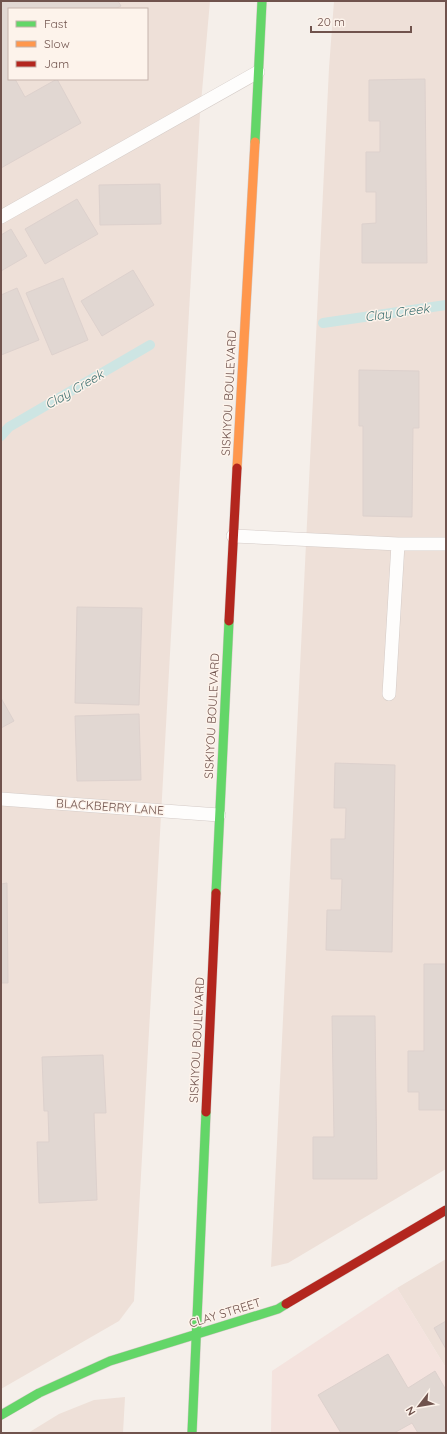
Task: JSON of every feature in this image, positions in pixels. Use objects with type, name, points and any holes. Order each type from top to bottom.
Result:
[{"type":"main road","name":"SISKIYOU BOULEVARD","points":[[192,1433],[219,815],[262,1]]},
{"type":"main road","name":"CLAY STREET","points":[[1,1415],[40,1393],[110,1361],[278,1309],[446,1210]]},
{"type":"lane","points":[[1,217],[258,72]]},
{"type":"lane","points":[[233,536],[398,544],[446,544]]},
{"type":"lane","points":[[389,694],[398,544]]},
{"type":"lane","name":"BLACKBERRY LANE","points":[[1,799],[219,815]]},
{"type":"shaded area","points":[[1,1],[210,1],[200,114],[134,1301],[119,1321],[1,1389]]},
{"type":"shaded area","points":[[334,1],[446,1],[446,1169],[288,1263],[271,1267],[329,68]]},
{"type":"shaded area","points":[[446,1259],[446,1368],[397,1288]]},
{"type":"shaded area","points":[[397,1288],[446,1368],[446,1433],[271,1433],[272,1371]]},
{"type":"shaded area","points":[[125,1397],[123,1433],[28,1433],[59,1414],[94,1400]]},
{"type":"building","points":[[1,1],[118,1],[121,6],[117,8],[8,8],[8,80],[16,80],[25,97],[58,80],[81,123],[1,168]]},
{"type":"building","points":[[425,79],[427,263],[362,263],[362,224],[376,223],[376,192],[366,192],[366,152],[380,152],[380,121],[369,121],[369,80]]},
{"type":"building","points":[[160,184],[161,224],[100,225],[99,185]]},
{"type":"building","points":[[77,199],[98,234],[45,264],[25,229]]},
{"type":"building","points":[[11,229],[27,256],[1,271],[1,235]]},
{"type":"building","points":[[133,270],[154,305],[102,336],[81,301]]},
{"type":"building","points":[[63,278],[88,340],[52,355],[26,293]]},
{"type":"building","points":[[17,288],[39,340],[1,355],[1,295]]},
{"type":"building","points":[[359,370],[419,371],[419,428],[413,428],[412,517],[363,516],[363,426],[359,426]]},
{"type":"building","points":[[77,607],[142,608],[139,705],[75,703]]},
{"type":"building","points":[[1,698],[14,721],[1,728]]},
{"type":"building","points":[[139,714],[141,780],[77,781],[75,716]]},
{"type":"building","points":[[335,763],[395,765],[392,952],[326,950],[327,910],[341,910],[342,879],[331,879],[331,839],[345,839],[346,808],[334,808]]},
{"type":"building","points":[[7,883],[8,983],[1,983],[1,884]]},
{"type":"building","points":[[424,964],[446,964],[446,1110],[419,1110],[419,1092],[408,1092],[408,1051],[424,1051]]},
{"type":"building","points":[[332,1016],[375,1016],[377,1179],[313,1179],[313,1137],[334,1137]]},
{"type":"building","points":[[103,1055],[106,1113],[94,1113],[97,1200],[39,1203],[37,1142],[49,1142],[48,1111],[44,1111],[42,1057]]},
{"type":"building","points":[[446,1321],[446,1349],[434,1328]]},
{"type":"building","points":[[388,1354],[408,1388],[435,1371],[446,1390],[446,1433],[418,1433],[412,1423],[394,1433],[341,1433],[318,1395]]},
{"type":"waterway","name":"Clay Creek","points":[[323,323],[446,305]]},
{"type":"waterway","name":"Clay Creek","points":[[1,436],[9,427],[150,345]]},
{"type":"traffic: fast","points":[[255,142],[262,1]]},
{"type":"traffic: fast","points":[[216,893],[229,621]]},
{"type":"traffic: fast","points":[[192,1433],[206,1112]]},
{"type":"traffic: fast","points":[[1,1415],[39,1393],[110,1361],[278,1309],[286,1304]]},
{"type":"traffic: slow","points":[[237,468],[255,142]]},
{"type":"traffic: jam","points":[[229,621],[237,468]]},
{"type":"traffic: jam","points":[[206,1112],[216,893]]},
{"type":"traffic: jam","points":[[286,1304],[446,1210]]}]
